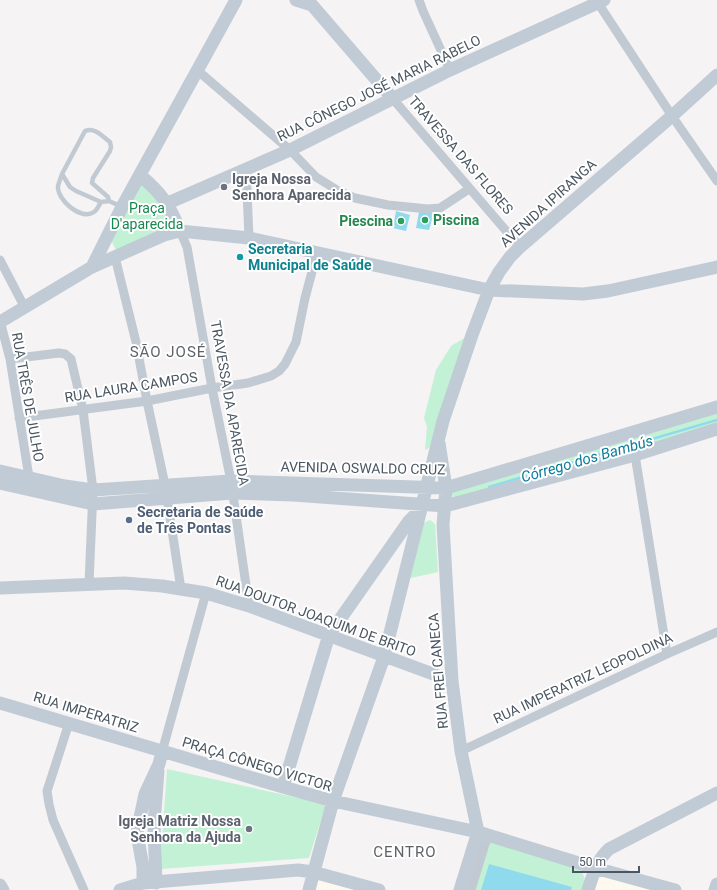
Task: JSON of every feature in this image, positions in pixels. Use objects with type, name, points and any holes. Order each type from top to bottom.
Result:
[{"type":"street","points":[[92,267],[122,207],[236,0]]},
{"type":"street","name":"TRAVESSA DAS FLORES","points":[[296,0],[313,2],[393,100],[520,247]]},
{"type":"street","points":[[419,0],[450,70]]},
{"type":"street","points":[[601,1],[672,116],[717,181]]},
{"type":"street","name":"RUA CÔNEGO JOSÉ MARIA RABELO","points":[[168,203],[290,150],[393,100],[450,70],[601,1]]},
{"type":"street","points":[[197,70],[290,150],[316,177],[337,190],[355,198],[388,205],[428,209],[440,208],[469,189]]},
{"type":"street","name":"AVENIDA IPIRANGA","points":[[333,801],[384,657],[438,437],[472,335],[489,290],[499,272],[510,257],[520,247],[672,116],[717,75]]},
{"type":"street","points":[[246,168],[250,238]]},
{"type":"street","points":[[140,175],[154,187],[168,203],[180,231]]},
{"type":"street","points":[[0,322],[92,267],[164,235],[180,231],[250,238],[489,290],[583,294],[608,291],[717,267]]},
{"type":"street","name":"TRAVESSA DA APARECIDA","points":[[180,231],[187,248],[212,388],[232,487],[249,606]]},
{"type":"street","points":[[106,238],[115,257],[136,342],[165,485],[181,589]]},
{"type":"street","name":"RUA LAURA CAMPOS","points":[[19,418],[147,401],[212,388],[248,383],[270,376],[279,371],[285,364],[296,342],[305,298],[317,253]]},
{"type":"street","points":[[0,260],[25,308]]},
{"type":"street","name":"RUA TRÊS DE JULHO","points":[[0,322],[10,359],[28,477]]},
{"type":"street","points":[[10,359],[59,353],[69,356],[71,359],[83,410],[93,490],[89,584]]},
{"type":"street","name":"AVENIDA OSWALDO CRUZ","points":[[0,470],[65,486],[93,490],[165,485],[232,487],[446,488],[717,407]]},
{"type":"street","name":"AVENIDA OSWALDO CRUZ","points":[[0,483],[93,504],[167,498],[232,487],[418,514],[635,455],[717,429]]},
{"type":"street","name":"AVENIDA IPIRANGA","points":[[438,437],[446,488]]},
{"type":"street","points":[[635,455],[667,654]]},
{"type":"street","name":"RUA FREI CANECA","points":[[446,488],[443,525],[452,681],[461,751],[483,834]]},
{"type":"street","points":[[283,787],[329,636],[418,514]]},
{"type":"street","name":"RUA DOUTOR JOAQUIM DE BRITO","points":[[0,588],[124,583],[206,593],[249,606],[452,681]]},
{"type":"street","points":[[143,883],[142,864],[137,834],[145,794],[160,758],[206,593]]},
{"type":"street","name":"RUA IMPERATRIZ LEOPOLDINA","points":[[461,751],[717,632]]},
{"type":"street","name":"RUA IMPERATRIZ","points":[[0,703],[69,723],[160,758]]},
{"type":"street","points":[[69,723],[48,791],[48,797],[53,820],[84,890]]},
{"type":"street","points":[[157,886],[154,824],[160,758]]},
{"type":"street","name":"PRAÇA CÔNEGO VICTOR","points":[[160,758],[283,787],[333,801],[309,890]]},
{"type":"street","points":[[588,890],[595,868],[605,852],[717,793]]},
{"type":"street","points":[[333,801],[483,834],[595,868],[675,890]]},
{"type":"street","points":[[460,890],[483,834]]},
{"type":"street","points":[[471,890],[484,844],[483,834]]},
{"type":"street","points":[[120,890],[143,883],[157,886],[298,870],[314,872],[379,890]]},
{"type":"street","points":[[715,890],[717,884]]},
{"type":"street","points":[[0,885],[3,890]]},
{"type":"lane","points":[[101,202],[96,211],[90,214],[79,212],[69,206],[59,194],[58,186],[62,174],[85,131],[90,129],[96,130],[110,142],[111,147],[93,178],[92,183],[108,197],[109,201]]},
{"type":"lane","points":[[62,174],[70,187],[76,191],[101,202],[109,201],[122,207]]},
{"type":"shaded area","points":[[599,871],[662,890],[593,890]]},
{"type":"shaded area","points":[[317,878],[358,890],[314,890]]},
{"type":"green space","name":"Praça D'aparecida","points":[[141,181],[152,189],[176,229],[117,252],[110,238]]},
{"type":"green space","points":[[471,334],[434,439],[429,448],[425,450],[427,427],[424,418],[436,370],[451,346]]},
{"type":"green space","points":[[717,413],[717,424],[454,502],[451,491]]},
{"type":"green space","points":[[430,520],[435,524],[438,572],[406,579],[421,524]]},
{"type":"green space","points":[[167,769],[326,804],[309,858],[160,869]]},
{"type":"green space","points":[[492,839],[581,870],[585,879],[582,890],[473,890],[486,845]]},
{"type":"water","name":"Piescina","points":[[396,211],[410,215],[406,231],[393,228]]},
{"type":"water","name":"Piscina","points":[[419,212],[434,212],[429,230],[416,228]]},
{"type":"water","points":[[489,864],[572,887],[571,890],[481,890]]},
{"type":"waterway","name":"Córrego dos Bambús","points":[[489,487],[717,420]]},
{"type":"place","name":"Igreja Nossa Senhora Aparecida","points":[[224,187]]},
{"type":"place","name":"Piscina","points":[[425,220]]},
{"type":"place","name":"Piescina","points":[[401,221]]},
{"type":"place","name":"Secretaria Municipal de Saúde","points":[[240,257]]},
{"type":"place","name":"Secretaria de Saúde de Três Pontas","points":[[129,520]]},
{"type":"place","name":"Igreja Matriz Nossa Senhora da Ajuda","points":[[249,829]]},
{"type":"district","name":"SÃO JOSÉ","points":[[168,352]]},
{"type":"district","name":"CENTRO","points":[[405,852]]}]
